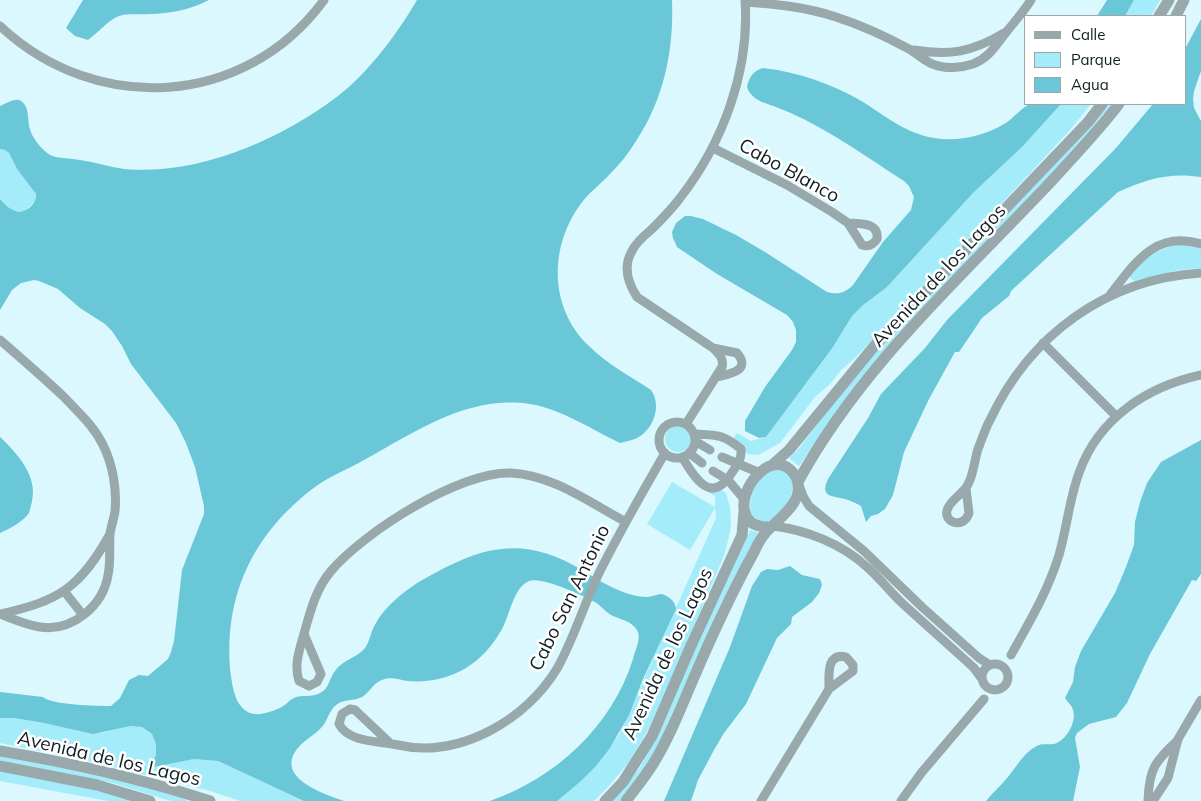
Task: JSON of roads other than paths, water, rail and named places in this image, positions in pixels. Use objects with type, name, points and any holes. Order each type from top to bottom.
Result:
[{"type":"street","points":[[0,26],[38,56],[60,67],[107,83],[129,87],[178,87],[227,75],[250,65],[270,53],[290,37],[305,23],[324,0]]},
{"type":"street","points":[[686,424],[717,377],[722,367],[722,357],[713,348],[637,297],[627,275],[627,267],[632,250],[681,196],[713,148],[722,128],[739,75],[743,50],[745,1],[810,9],[835,16],[859,25],[911,50],[936,66],[945,68],[974,63],[986,56],[997,46],[1031,0]]},
{"type":"street","points":[[1160,15],[1168,0]]},
{"type":"street","points":[[1176,15],[1184,0]]},
{"type":"street","points":[[911,50],[954,53],[971,49],[1006,32]]},
{"type":"street","name":"Avenida de los Lagos","points":[[771,466],[789,450],[876,344],[1074,136],[1101,105]]},
{"type":"street","name":"Avenida de los Lagos","points":[[799,483],[826,435],[842,412],[919,318],[1077,153],[1118,105]]},
{"type":"street","name":"Cabo Blanco","points":[[713,148],[787,185],[848,223]]},
{"type":"street","points":[[1110,295],[1131,267],[1145,253],[1156,246],[1180,240],[1201,244]]},
{"type":"street","points":[[966,489],[979,447],[996,408],[1022,366],[1043,343],[1084,310],[1110,295],[1163,278],[1201,273]]},
{"type":"street","points":[[0,340],[44,378],[96,432],[104,446],[113,476],[115,495],[115,512],[110,533],[108,575],[99,600],[84,615],[64,625],[50,627],[22,623],[0,614],[43,602],[64,591],[87,570],[99,554],[110,533]]},
{"type":"street","points":[[1043,343],[1116,416]]},
{"type":"street","points":[[713,348],[737,353],[741,360],[741,367],[738,371],[717,377]]},
{"type":"street","points":[[984,700],[983,670],[1001,662],[1010,655],[1042,598],[1054,569],[1076,481],[1085,458],[1103,429],[1133,402],[1172,383],[1201,375]]},
{"type":"street","points":[[702,463],[686,455],[676,458],[665,453],[660,443],[660,437],[665,427],[675,422],[686,424],[695,438],[710,450]]},
{"type":"street","points":[[719,436],[732,441],[741,449],[742,455],[738,464],[728,480],[718,488],[708,488],[699,483],[692,475],[686,455],[695,438],[719,436]]},
{"type":"street","name":"Cabo San Antonio","points":[[391,744],[355,710],[350,709],[342,714],[339,724],[346,733],[356,737],[391,744],[411,748],[429,748],[451,745],[472,739],[508,720],[539,694],[558,666],[600,572],[665,453]]},
{"type":"street","points":[[722,457],[760,473]]},
{"type":"street","points":[[1000,690],[992,690],[983,682],[974,668],[902,603],[867,567],[855,558],[813,534],[792,528],[756,526],[749,520],[744,512],[744,499],[760,473],[771,466],[785,466],[790,469],[799,483],[803,496],[809,506],[864,551],[979,658],[1004,667],[1008,675]]},
{"type":"street","points":[[714,471],[728,480],[744,499]]},
{"type":"street","points":[[304,634],[321,674],[317,682],[309,686],[299,681],[296,662],[312,603],[331,572],[354,549],[409,511],[435,496],[482,477],[511,473],[539,477],[626,522]]},
{"type":"street","points":[[772,526],[794,504],[799,483]]},
{"type":"street","name":"Avenida de los Lagos","points":[[605,801],[623,782],[652,736],[742,536],[744,512]]},
{"type":"street","name":"Avenida de los Lagos","points":[[626,801],[654,763],[666,741],[717,622],[754,550],[772,526]]},
{"type":"street","points":[[64,591],[84,615]]},
{"type":"street","points":[[901,801],[922,772],[984,700],[1007,684],[1010,655]]},
{"type":"street","points":[[761,801],[829,689]]},
{"type":"street","points":[[1148,801],[1150,779],[1155,765],[1178,739],[1201,700]]},
{"type":"street","points":[[1153,801],[1168,778],[1178,739]]},
{"type":"street","name":"Avenida de los Lagos","points":[[0,751],[87,768],[181,791],[210,801]]},
{"type":"street","name":"Avenida de los Lagos","points":[[0,766],[97,785],[150,801]]},
{"type":"water","points":[[83,0],[209,0],[173,12],[119,16],[111,20],[88,40],[75,36],[66,28]]},
{"type":"water","points":[[417,0],[672,0],[669,56],[654,108],[646,125],[627,154],[614,170],[586,197],[572,218],[564,236],[559,255],[558,275],[560,294],[566,313],[576,330],[589,346],[603,358],[651,390],[656,401],[655,413],[651,425],[643,434],[635,439],[620,443],[553,410],[530,404],[491,404],[473,407],[438,420],[320,484],[293,505],[274,525],[246,569],[237,594],[229,647],[233,688],[240,705],[255,714],[275,710],[297,697],[317,694],[328,686],[338,667],[365,648],[374,626],[387,608],[417,583],[471,556],[507,548],[525,549],[543,552],[562,559],[605,583],[630,594],[647,597],[662,594],[670,598],[675,604],[676,609],[643,679],[629,715],[610,748],[581,781],[557,801],[490,801],[537,779],[559,764],[596,727],[624,683],[638,640],[637,630],[632,624],[611,615],[595,602],[561,587],[535,580],[529,581],[519,589],[499,635],[487,651],[472,664],[453,675],[438,679],[408,681],[388,678],[379,681],[362,697],[337,704],[322,727],[299,746],[292,759],[292,768],[297,776],[315,789],[344,801],[304,801],[218,761],[194,759],[153,767],[151,765],[156,755],[156,744],[152,734],[142,727],[131,726],[93,734],[44,723],[14,718],[0,718],[0,692],[43,697],[55,702],[111,706],[120,698],[129,680],[139,675],[148,676],[168,659],[174,641],[182,570],[204,514],[204,506],[195,467],[176,423],[131,364],[122,346],[105,324],[80,308],[58,289],[34,280],[21,283],[12,290],[0,310],[0,199],[11,209],[21,212],[32,205],[36,194],[17,169],[9,153],[0,149],[0,106],[10,101],[21,101],[26,107],[33,136],[44,150],[53,156],[124,169],[152,170],[209,161],[237,152],[290,127],[338,96],[361,76],[382,52]]},
{"type":"water","points":[[1107,0],[1134,0],[1126,15],[1098,15]]},
{"type":"water","points":[[1201,19],[1201,71],[1193,99],[1194,108],[1201,121],[1201,177],[1168,176],[1138,183],[1118,192],[1011,291],[1009,296],[982,318],[959,352],[955,352],[929,399],[904,452],[893,495],[885,509],[871,516],[866,522],[861,506],[829,495],[825,490],[828,479],[868,418],[881,394],[925,348],[947,320],[1116,148],[1152,105],[1186,105],[1186,47]]},
{"type":"water","points":[[760,69],[789,72],[827,84],[863,102],[905,128],[934,138],[952,139],[979,135],[1004,124],[1028,105],[1060,105],[1022,147],[973,193],[887,287],[852,316],[833,347],[766,437],[759,438],[745,431],[745,421],[765,387],[796,342],[796,330],[793,322],[787,315],[717,274],[677,247],[672,232],[676,223],[685,216],[703,219],[765,252],[827,292],[838,293],[844,292],[853,285],[883,242],[911,210],[914,197],[909,186],[904,181],[844,142],[813,124],[753,96],[747,87],[752,75]]},
{"type":"water","points":[[0,437],[25,466],[32,483],[33,492],[29,513],[16,525],[0,533]]},
{"type":"water","points":[[1201,440],[1201,574],[1196,581],[1192,580],[1150,654],[1127,703],[1116,717],[1089,724],[1077,733],[1075,738],[1080,767],[1073,801],[986,801],[1008,778],[1029,751],[1039,745],[1058,742],[1070,730],[1074,715],[1072,707],[1065,698],[1073,682],[1075,667],[1081,651],[1115,593],[1126,567],[1134,545],[1135,522],[1147,483],[1161,462]]},
{"type":"water","points":[[790,566],[802,575],[820,579],[822,585],[819,593],[812,602],[792,617],[791,624],[777,638],[746,704],[724,733],[698,780],[691,801],[664,801],[730,647],[752,586],[761,572],[767,569],[778,570]]}]
